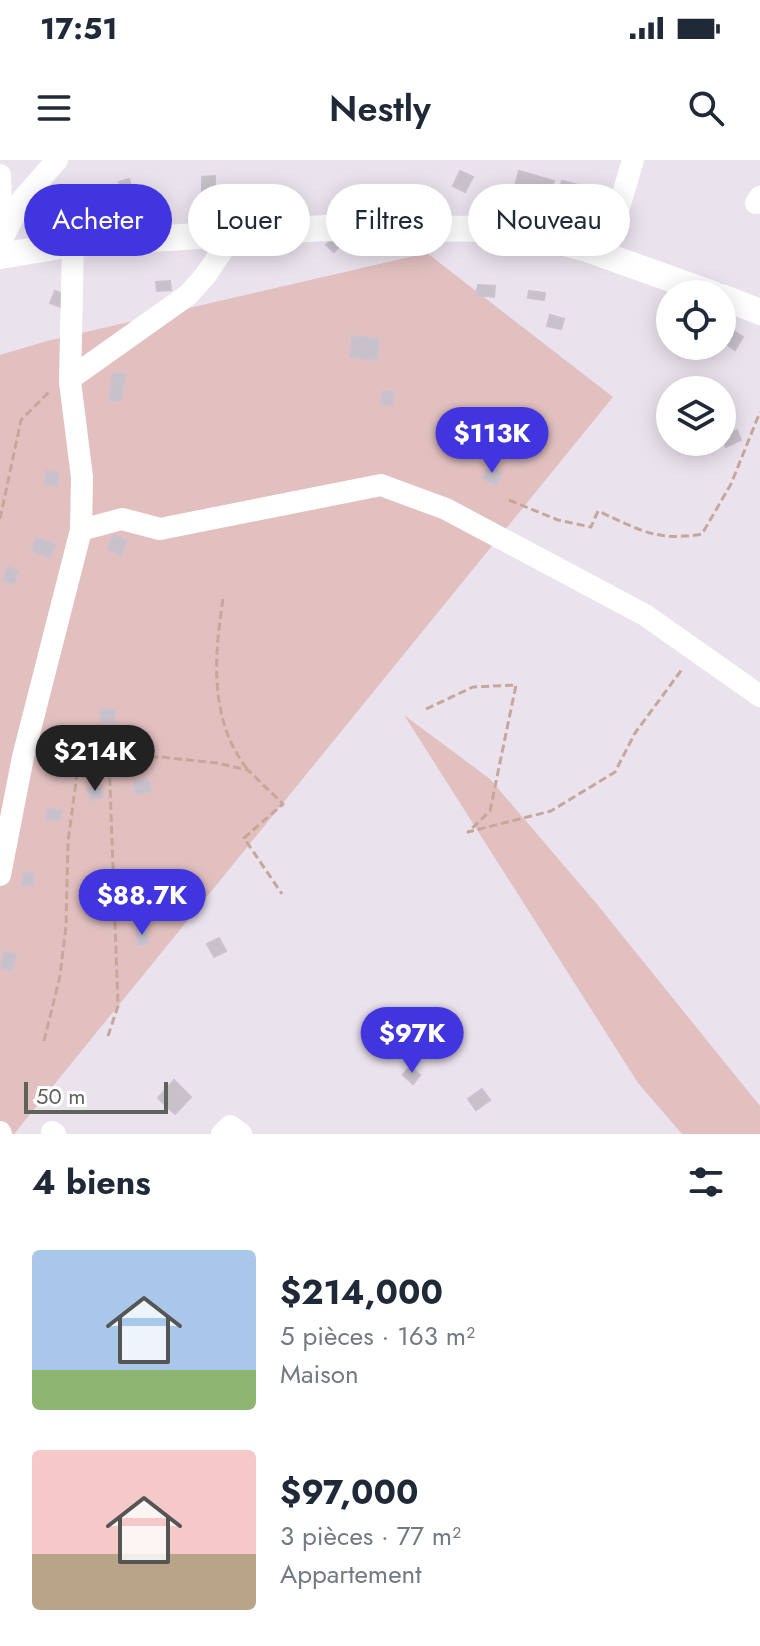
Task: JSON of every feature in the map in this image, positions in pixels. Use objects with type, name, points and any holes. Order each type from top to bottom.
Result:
[{"type":"street","points":[[1,250],[22,200],[57,160]]},
{"type":"street","points":[[626,184],[633,160]]},
{"type":"street","points":[[0,175],[1,250]]},
{"type":"street","points":[[310,229],[468,229]]},
{"type":"street","points":[[1,250],[24,248]]},
{"type":"street","points":[[0,875],[23,757],[81,530],[82,477],[71,378],[73,256]]},
{"type":"street","points":[[71,378],[188,295],[218,256]]},
{"type":"street","points":[[608,256],[674,280]]},
{"type":"street","points":[[736,303],[760,312]]},
{"type":"street","points":[[81,530],[122,519],[160,529],[381,485],[446,509],[631,607],[760,696]]},
{"type":"street","points":[[222,1134],[230,1126],[241,1134]]},
{"type":"path","points":[[0,519],[21,420],[50,391],[71,378]]},
{"type":"path","points":[[509,500],[558,520],[591,527],[598,511],[642,533],[675,539],[702,534],[731,484],[760,412]]},
{"type":"path","points":[[223,599],[216,676],[224,730],[248,770],[283,804],[244,838],[282,894]]},
{"type":"path","points":[[426,709],[473,687],[516,685],[490,811],[468,832],[551,811],[615,772],[635,733],[696,652]]},
{"type":"path","points":[[23,757],[180,758],[248,770]]},
{"type":"path","points":[[108,1036],[118,1006],[109,758]]},
{"type":"path","points":[[44,1041],[63,951],[68,842],[79,759]]},
{"type":"shaded area","points":[[414,256],[431,256],[613,397],[14,1134],[0,1134],[0,355],[47,341]]},
{"type":"shaded area","points":[[404,715],[490,779],[596,903],[760,1106],[760,1134],[682,1134],[638,1083]]},
{"type":"building","points":[[460,171],[473,177],[465,192],[453,186]]},
{"type":"building","points":[[519,171],[554,181],[553,184],[515,184]]},
{"type":"building","points":[[215,176],[215,184],[202,184],[202,177]]},
{"type":"building","points":[[170,281],[171,290],[157,291],[156,282]]},
{"type":"building","points":[[478,285],[495,286],[494,297],[476,295]]},
{"type":"building","points":[[55,291],[68,296],[63,308],[50,303]]},
{"type":"building","points":[[529,291],[545,293],[544,300],[528,298]]},
{"type":"building","points":[[550,315],[564,319],[561,329],[547,326]]},
{"type":"building","points":[[736,332],[743,337],[736,348]]},
{"type":"building","points":[[352,336],[379,339],[377,360],[350,357]]},
{"type":"building","points":[[113,373],[125,374],[121,401],[109,400]]},
{"type":"building","points":[[383,391],[394,392],[392,405],[381,404]]},
{"type":"building","points":[[490,465],[502,473],[495,485],[483,478]]},
{"type":"building","points":[[46,471],[59,473],[57,486],[45,484]]},
{"type":"building","points":[[114,535],[127,541],[121,555],[108,549]]},
{"type":"building","points":[[37,538],[55,544],[50,557],[32,551]]},
{"type":"building","points":[[8,567],[18,571],[14,584],[3,580]]},
{"type":"building","points":[[101,709],[115,711],[114,722],[100,721]]},
{"type":"building","points":[[41,742],[55,744],[54,754],[40,753]]},
{"type":"building","points":[[148,779],[151,791],[136,794],[134,782]]},
{"type":"building","points":[[100,786],[103,797],[90,800],[88,789]]},
{"type":"building","points":[[47,809],[61,810],[60,820],[46,819]]},
{"type":"building","points":[[24,872],[34,873],[32,886],[22,885]]},
{"type":"building","points":[[146,928],[148,943],[138,945],[137,930]]},
{"type":"building","points":[[219,938],[226,951],[214,957],[207,944]]},
{"type":"building","points":[[4,952],[16,954],[12,970],[1,968]]},
{"type":"building","points":[[410,1066],[420,1075],[413,1084],[403,1075]]},
{"type":"building","points":[[174,1080],[191,1097],[175,1114],[158,1098]]},
{"type":"building","points":[[482,1089],[490,1100],[476,1110],[468,1099]]}]
